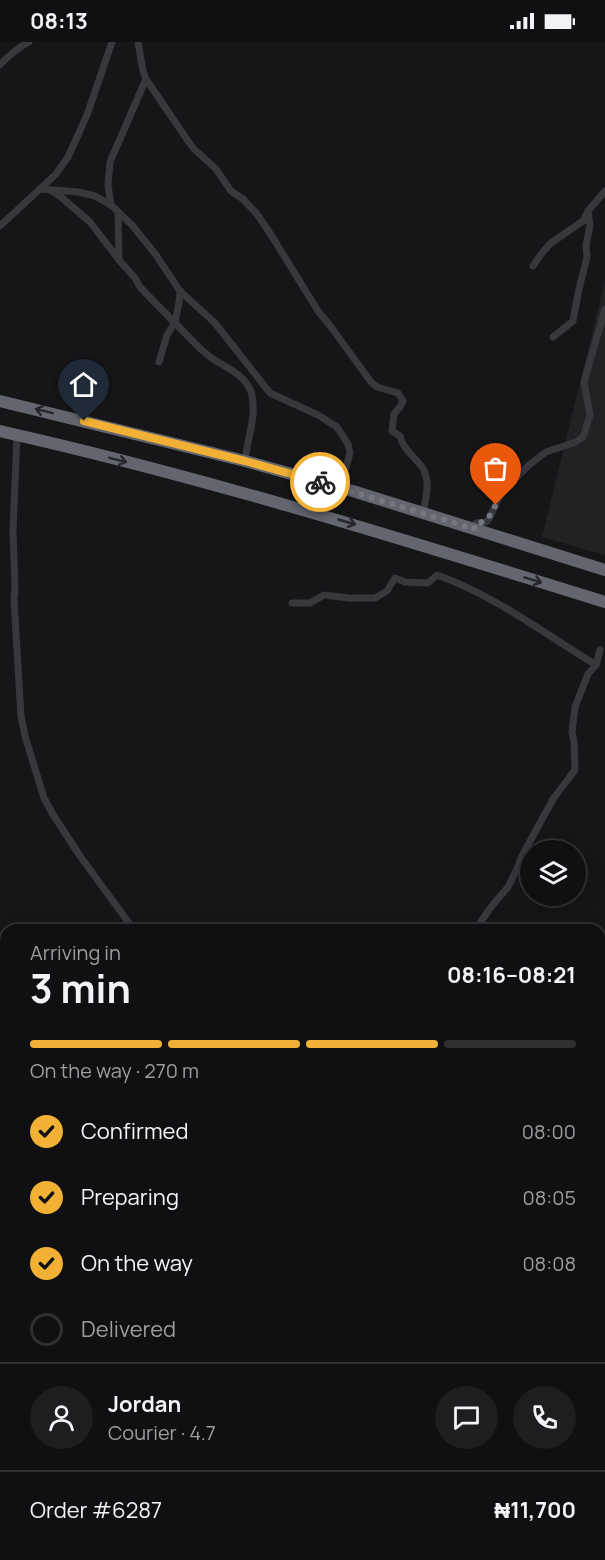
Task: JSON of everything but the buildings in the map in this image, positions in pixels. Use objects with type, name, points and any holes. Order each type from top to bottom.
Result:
[{"type":"highway","points":[[0,401],[245,461],[423,513],[605,570]]},
{"type":"highway","points":[[0,431],[232,489],[605,602]]},
{"type":"street","points":[[0,65],[21,46],[29,42]]},
{"type":"street","points":[[0,226],[44,188],[68,157],[87,115],[112,42]]},
{"type":"street","points":[[138,42],[146,79],[194,149],[216,169],[231,191],[243,199],[257,214],[318,311],[332,327],[370,382],[377,387],[398,393],[403,401],[394,414],[392,431],[400,436],[402,442],[423,468],[427,485],[423,513]]},
{"type":"street","points":[[111,205],[108,185],[110,162],[146,79]]},
{"type":"street","points":[[44,188],[95,196],[111,205],[132,225],[180,291],[215,323],[270,393],[318,415],[337,427],[348,444],[350,453],[340,488]]},
{"type":"street","points":[[44,188],[61,197],[90,222],[140,287],[205,353],[231,369],[247,383],[252,394],[253,408],[245,461]]},
{"type":"street","points":[[533,266],[551,243],[583,221],[588,211],[605,191]]},
{"type":"street","points":[[554,337],[573,321],[587,257],[586,245],[590,226],[588,211]]},
{"type":"street","points":[[118,212],[119,260]]},
{"type":"street","points":[[159,362],[167,335],[174,323],[180,291]]},
{"type":"street","points":[[474,529],[476,523],[486,522],[489,519],[506,483],[517,477],[546,452],[576,442],[583,437],[590,415],[584,382],[605,309]]},
{"type":"street","points":[[17,435],[13,507],[14,600],[21,716],[25,736],[44,798],[52,813],[80,856],[131,924]]},
{"type":"street","points":[[292,603],[310,603],[324,595],[375,598],[387,591],[395,578],[405,582],[428,583],[438,575],[461,583],[481,594],[596,664]]},
{"type":"street","points":[[479,924],[508,887],[553,799],[575,770],[572,733],[574,707],[588,674],[596,664],[600,650]]},
{"type":"shaded area","points":[[605,281],[605,555],[542,537]]},
{"type":"way so far","points":[[320,482],[474,529],[476,523],[486,522],[489,519],[496,505]]},
{"type":"route","points":[[84,421],[320,482]]}]
